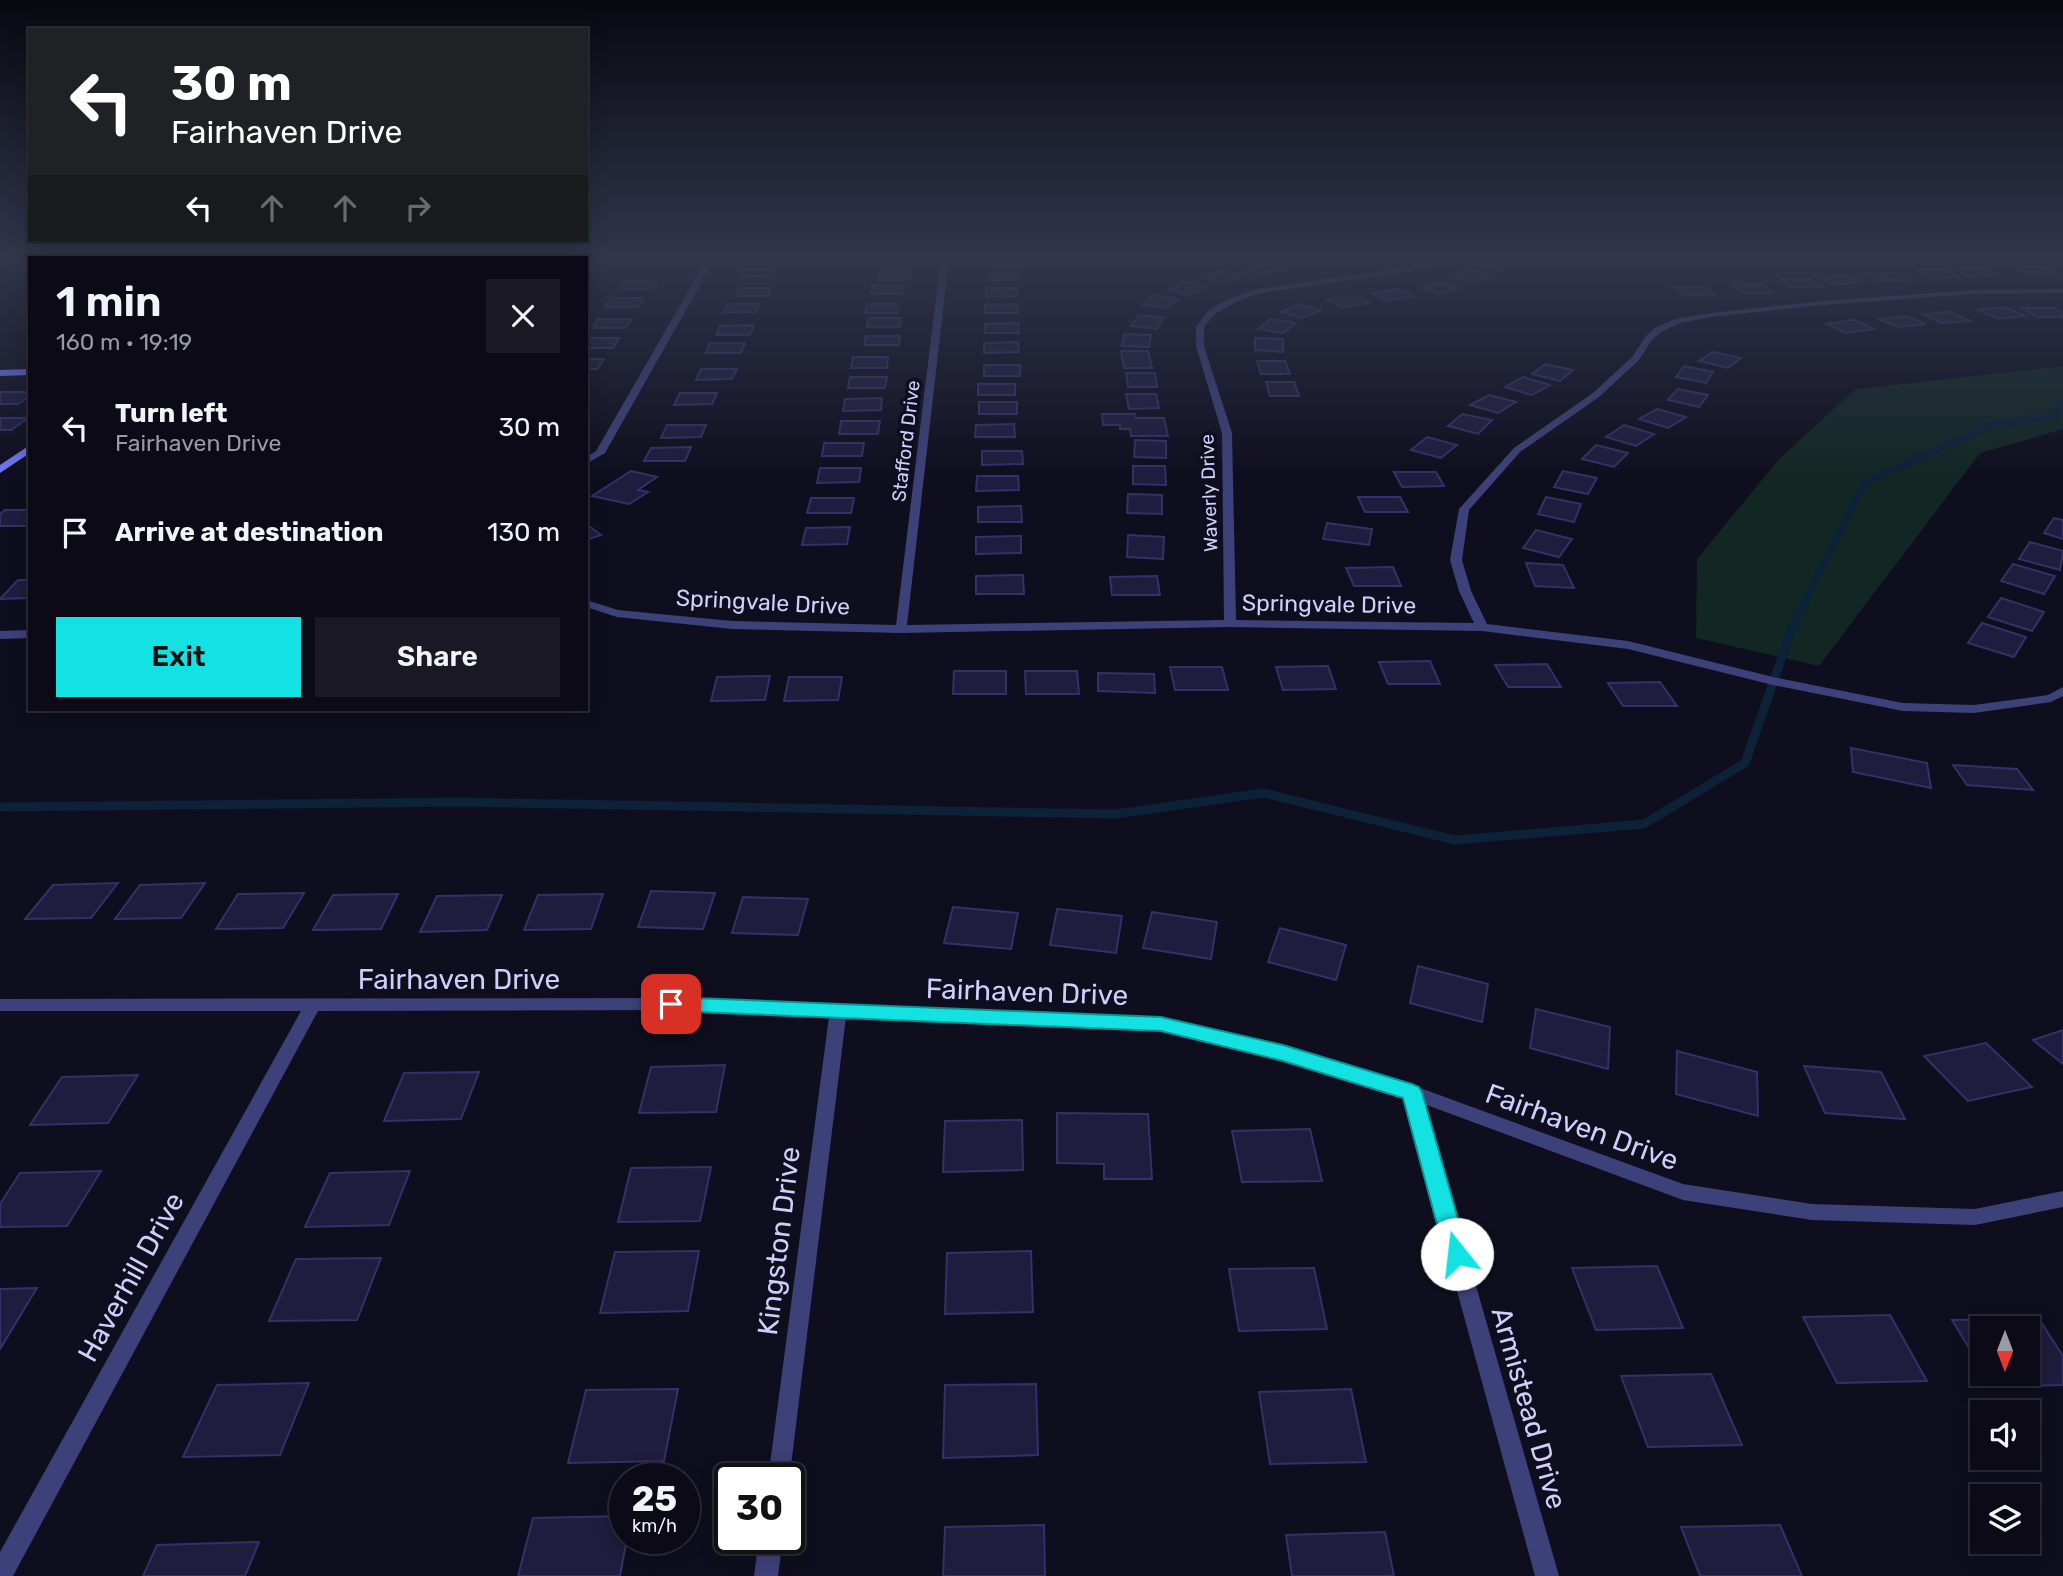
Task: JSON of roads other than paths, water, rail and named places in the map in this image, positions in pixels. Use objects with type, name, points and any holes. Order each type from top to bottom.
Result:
[{"type":"street","points":[[588,460],[600,453],[670,331]]},
{"type":"street","name":"Stafford Drive","points":[[901,629],[936,331]]},
{"type":"street","name":"Waverly Drive","points":[[1200,331],[1200,346],[1227,433],[1230,623]]},
{"type":"street","points":[[1482,627],[1465,591],[1457,560],[1464,509],[1517,450],[1596,395],[1636,358],[1657,331]]},
{"type":"street","points":[[0,373],[28,372]]},
{"type":"street","points":[[0,470],[28,449]]},
{"type":"street","name":"Springvale Drive","points":[[588,604],[617,613],[732,625],[901,629],[1230,623],[1482,627],[1628,645],[1785,684],[1903,707],[1974,709],[2051,698],[2063,691]]},
{"type":"street","points":[[0,635],[28,634]]},
{"type":"street","name":"Fairhaven Drive","points":[[0,1005],[671,1004],[1161,1024],[1283,1053],[1412,1092],[1683,1192],[1812,1212],[1975,1217],[2063,1199]]},
{"type":"street","name":"Haverhill Drive","points":[[0,1576],[312,1006]]},
{"type":"street","name":"Kingston Drive","points":[[781,1463],[838,1011]]},
{"type":"street","name":"Armistead Drive","points":[[1412,1092],[1547,1576]]},
{"type":"street","points":[[766,1576],[769,1554]]},
{"type":"waterway","points":[[2058,409],[2063,398]]},
{"type":"waterway","points":[[1804,603],[1864,484],[1990,425],[2055,416],[2059,408]]},
{"type":"waterway","points":[[0,807],[460,802],[1116,814],[1263,793],[1455,840],[1644,824],[1745,763],[1792,628],[1805,602]]}]
